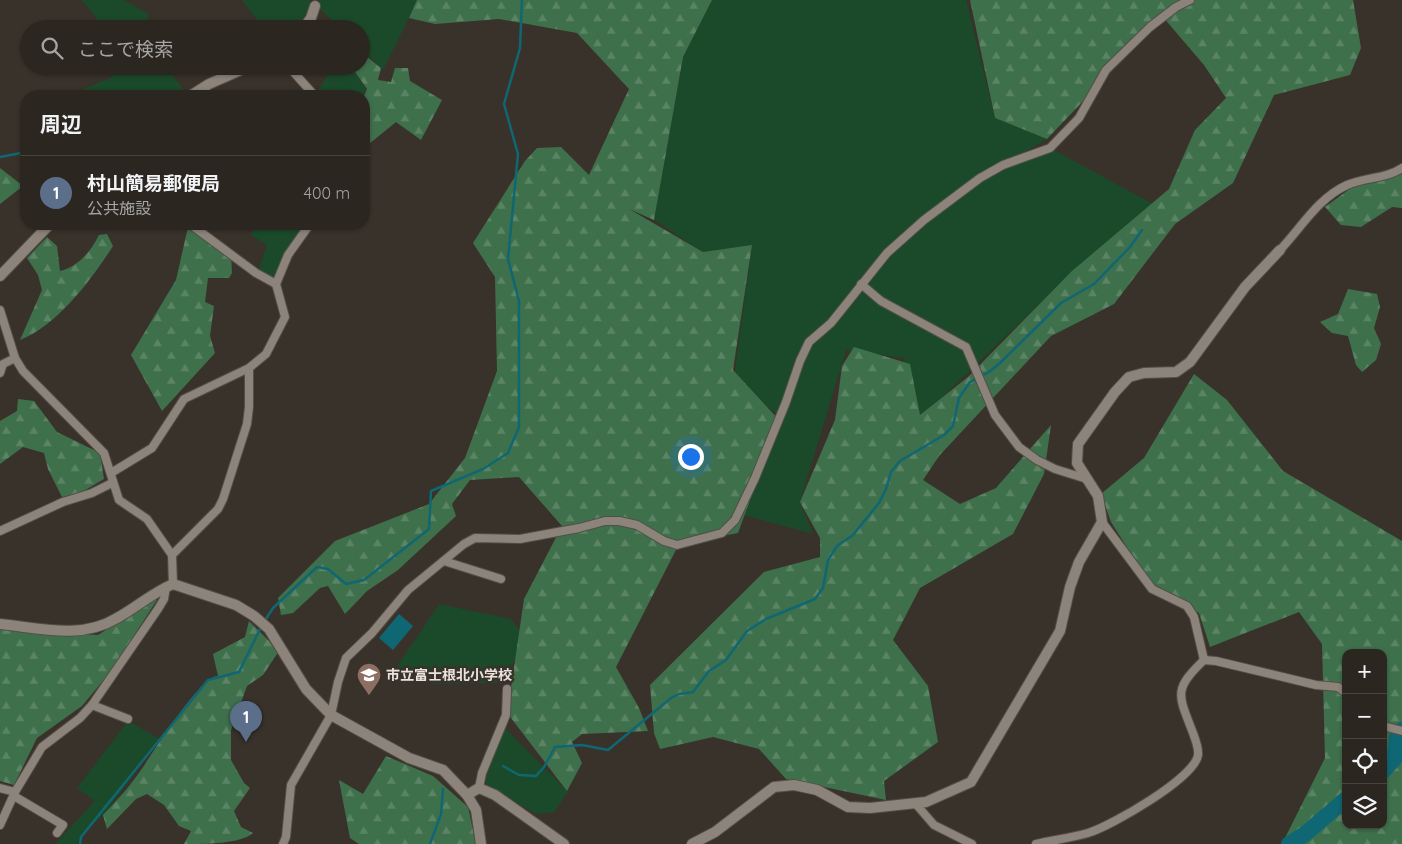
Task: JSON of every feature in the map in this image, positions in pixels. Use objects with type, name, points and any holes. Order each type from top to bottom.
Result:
[{"type":"street","points":[[283,844],[286,837],[291,785],[331,715],[338,682],[346,658],[372,633],[408,590],[475,538],[520,539],[605,521],[619,521],[637,525],[664,541],[677,545],[722,533],[734,520],[755,478],[809,342],[831,323],[893,247],[924,220],[980,178],[1003,166],[1050,148],[1078,118],[1106,70],[1150,27],[1176,7],[1190,0]]},
{"type":"street","points":[[310,20],[316,3]]},
{"type":"street","points":[[199,90],[229,75]]},
{"type":"street","points":[[296,75],[310,90]]},
{"type":"street","points":[[1204,660],[1194,618],[1187,606],[1152,589],[1102,522],[1098,496],[1076,463],[1078,444],[1115,392],[1129,377],[1144,373],[1176,372],[1190,362],[1245,287],[1319,205],[1335,191],[1360,179],[1394,173],[1402,168]]},
{"type":"street","points":[[0,276],[44,230]]},
{"type":"street","points":[[198,230],[256,273],[276,284]]},
{"type":"street","points":[[111,473],[152,448],[184,399],[249,368],[266,354],[285,317],[276,284],[288,255],[306,230]]},
{"type":"street","points":[[861,284],[881,301],[966,347],[995,415],[1019,447],[1049,466],[1087,479]]},
{"type":"street","points":[[0,310],[15,358],[23,371],[104,453],[119,500],[147,519],[172,555]]},
{"type":"street","points":[[0,372],[3,364],[15,358]]},
{"type":"street","points":[[0,824],[14,794],[42,746],[80,718],[92,705],[158,609],[169,585],[172,555],[218,509],[223,499],[247,424],[249,368]]},
{"type":"street","points":[[0,531],[63,502],[92,493],[112,483]]},
{"type":"street","points":[[692,844],[715,832],[774,787],[794,785],[817,790],[848,807],[878,808],[926,802],[971,782],[1060,631],[1070,588],[1079,562],[1102,522]]},
{"type":"street","points":[[444,561],[501,579]]},
{"type":"street","points":[[0,624],[74,632],[98,628],[118,618],[151,594],[169,585],[236,605],[254,616],[269,629],[306,689],[331,715],[409,758],[443,770],[467,795],[476,810],[481,844]]},
{"type":"street","points":[[1036,844],[1089,832],[1117,821],[1164,791],[1192,767],[1198,755],[1198,749],[1180,700],[1181,689],[1188,675],[1204,660],[1216,661],[1316,685],[1338,688],[1342,690]]},
{"type":"street","points":[[480,788],[482,773],[506,715],[507,689]]},
{"type":"street","points":[[92,705],[128,719]]},
{"type":"street","points":[[1387,727],[1402,731]]},
{"type":"street","points":[[0,788],[14,794],[63,825],[58,833]]},
{"type":"street","points":[[467,795],[480,788]]},
{"type":"street","points":[[480,788],[495,795],[564,844]]},
{"type":"street","points":[[915,803],[934,825],[972,844]]},
{"type":"green space","points":[[82,0],[124,0],[148,14],[148,20],[98,20]]},
{"type":"green space","points":[[242,0],[311,0],[310,7],[302,20],[257,20]]},
{"type":"green space","points":[[320,0],[418,0],[383,70],[370,57],[370,20],[332,20],[317,6]]},
{"type":"green space","points":[[417,0],[712,0],[683,57],[654,220],[629,209],[703,252],[752,245],[733,370],[779,420],[738,533],[679,544],[616,667],[639,708],[648,731],[582,734],[572,742],[582,763],[567,791],[511,718],[511,688],[524,599],[562,526],[519,477],[470,480],[452,504],[456,516],[398,570],[367,591],[345,614],[328,586],[320,588],[293,613],[281,615],[278,598],[335,541],[429,504],[465,458],[497,371],[495,277],[473,243],[525,161],[537,148],[561,147],[589,175],[629,89],[577,33],[499,19],[435,24],[409,18]]},
{"type":"green space","points":[[712,0],[966,0],[995,118],[1047,139],[1002,166],[1050,148],[1155,205],[1082,263],[913,425],[904,358],[846,350],[800,502],[813,534],[744,515],[780,417],[734,378],[752,246],[703,252],[654,220],[683,57]]},
{"type":"green space","points":[[970,0],[1353,0],[1361,48],[1350,75],[1274,95],[1233,183],[1175,224],[1114,304],[1051,336],[939,456],[923,480],[960,504],[996,488],[1051,425],[1044,474],[1013,534],[920,588],[893,640],[928,686],[938,742],[884,781],[886,800],[786,779],[759,749],[713,737],[660,749],[654,733],[650,685],[764,572],[820,557],[820,538],[800,502],[835,420],[842,366],[854,347],[910,364],[920,415],[968,377],[1072,271],[1169,189],[1195,130],[1226,98],[1204,65],[1163,17],[1047,139],[995,118]]},
{"type":"green space","points":[[370,59],[381,68],[378,80],[391,82],[395,68],[408,68],[410,81],[442,100],[421,140],[396,122],[370,143],[370,90],[367,89],[357,75],[370,75]]},
{"type":"green space","points":[[113,75],[172,75],[184,90],[82,90],[112,77]]},
{"type":"green space","points":[[328,75],[357,75],[366,90],[319,90]]},
{"type":"green space","points":[[0,168],[20,184],[20,188],[0,204]]},
{"type":"green space","points":[[1402,168],[1402,208],[1392,207],[1361,227],[1341,225],[1325,207],[1351,188],[1394,173]]},
{"type":"green space","points":[[187,230],[193,230],[231,255],[232,273],[229,278],[208,278],[205,302],[214,306],[210,336],[215,353],[162,411],[131,355],[176,280]]},
{"type":"green space","points":[[254,230],[304,230],[276,283],[257,274],[267,245],[251,235]]},
{"type":"green space","points":[[107,234],[113,246],[84,287],[47,324],[20,340],[42,290],[38,275],[27,258],[47,237],[57,246],[60,271],[67,269],[88,252],[99,235]]},
{"type":"green space","points":[[1348,289],[1377,294],[1380,307],[1374,328],[1381,344],[1376,360],[1362,372],[1356,365],[1348,336],[1332,333],[1320,322],[1338,314]]},
{"type":"green space","points":[[1194,374],[1227,400],[1283,471],[1402,541],[1402,844],[1282,844],[1325,758],[1322,644],[1299,612],[1210,647],[1199,613],[1154,590],[1111,522],[1101,494],[1144,458]]},
{"type":"green space","points":[[18,399],[34,401],[57,432],[100,453],[104,479],[75,496],[62,497],[48,469],[44,453],[23,447],[0,464],[0,421],[17,411]]},
{"type":"green space","points":[[156,597],[157,600],[111,671],[82,706],[37,738],[14,785],[0,781],[0,628],[98,635]]},
{"type":"green space","points":[[439,604],[511,619],[520,631],[515,660],[497,683],[436,684],[396,668]]},
{"type":"green space","points":[[249,621],[279,651],[263,675],[247,686],[231,730],[231,760],[244,783],[250,788],[234,811],[241,827],[253,833],[247,837],[231,841],[184,844],[191,831],[179,826],[164,805],[147,794],[136,799],[107,829],[103,815],[143,768],[187,704],[209,680],[218,676],[213,654],[245,637]]},
{"type":"green space","points":[[128,721],[160,739],[105,813],[82,834],[77,844],[55,844],[95,801],[77,788]]},
{"type":"green space","points":[[505,728],[568,792],[554,812],[536,814],[486,784],[485,773]]},
{"type":"green space","points":[[386,756],[433,776],[468,807],[476,844],[359,844],[350,838],[339,780],[363,794]]},
{"type":"water","points":[[399,614],[413,626],[393,650],[379,638]]},
{"type":"waterway","points":[[264,622],[273,608],[317,567],[328,569],[346,584],[364,580],[429,529],[431,491],[483,469],[508,453],[519,427],[519,301],[508,259],[518,154],[504,104],[520,48],[522,0]]},
{"type":"waterway","points":[[0,157],[20,153]]},
{"type":"waterway","points":[[503,766],[519,775],[536,776],[544,767],[555,747],[582,745],[608,750],[671,698],[679,694],[693,692],[709,671],[726,660],[747,631],[766,619],[815,599],[823,588],[828,560],[837,546],[853,535],[879,503],[891,472],[900,461],[944,435],[953,426],[959,398],[970,382],[989,372],[1000,363],[1061,303],[1094,284],[1130,247],[1142,230]]},
{"type":"waterway","points":[[80,844],[81,837],[208,680],[239,672],[261,627]]},
{"type":"waterway","points":[[1387,767],[1395,758],[1397,737],[1402,730]]},
{"type":"waterway","points":[[430,844],[441,814],[443,789]]},
{"type":"waterway","points":[[1289,844],[1305,834],[1342,802]]},
{"type":"place","name":"市立富士根北小学校","points":[[369,696]]},
{"type":"place","name":"村山簡易郵便局","points":[[246,742]]}]
